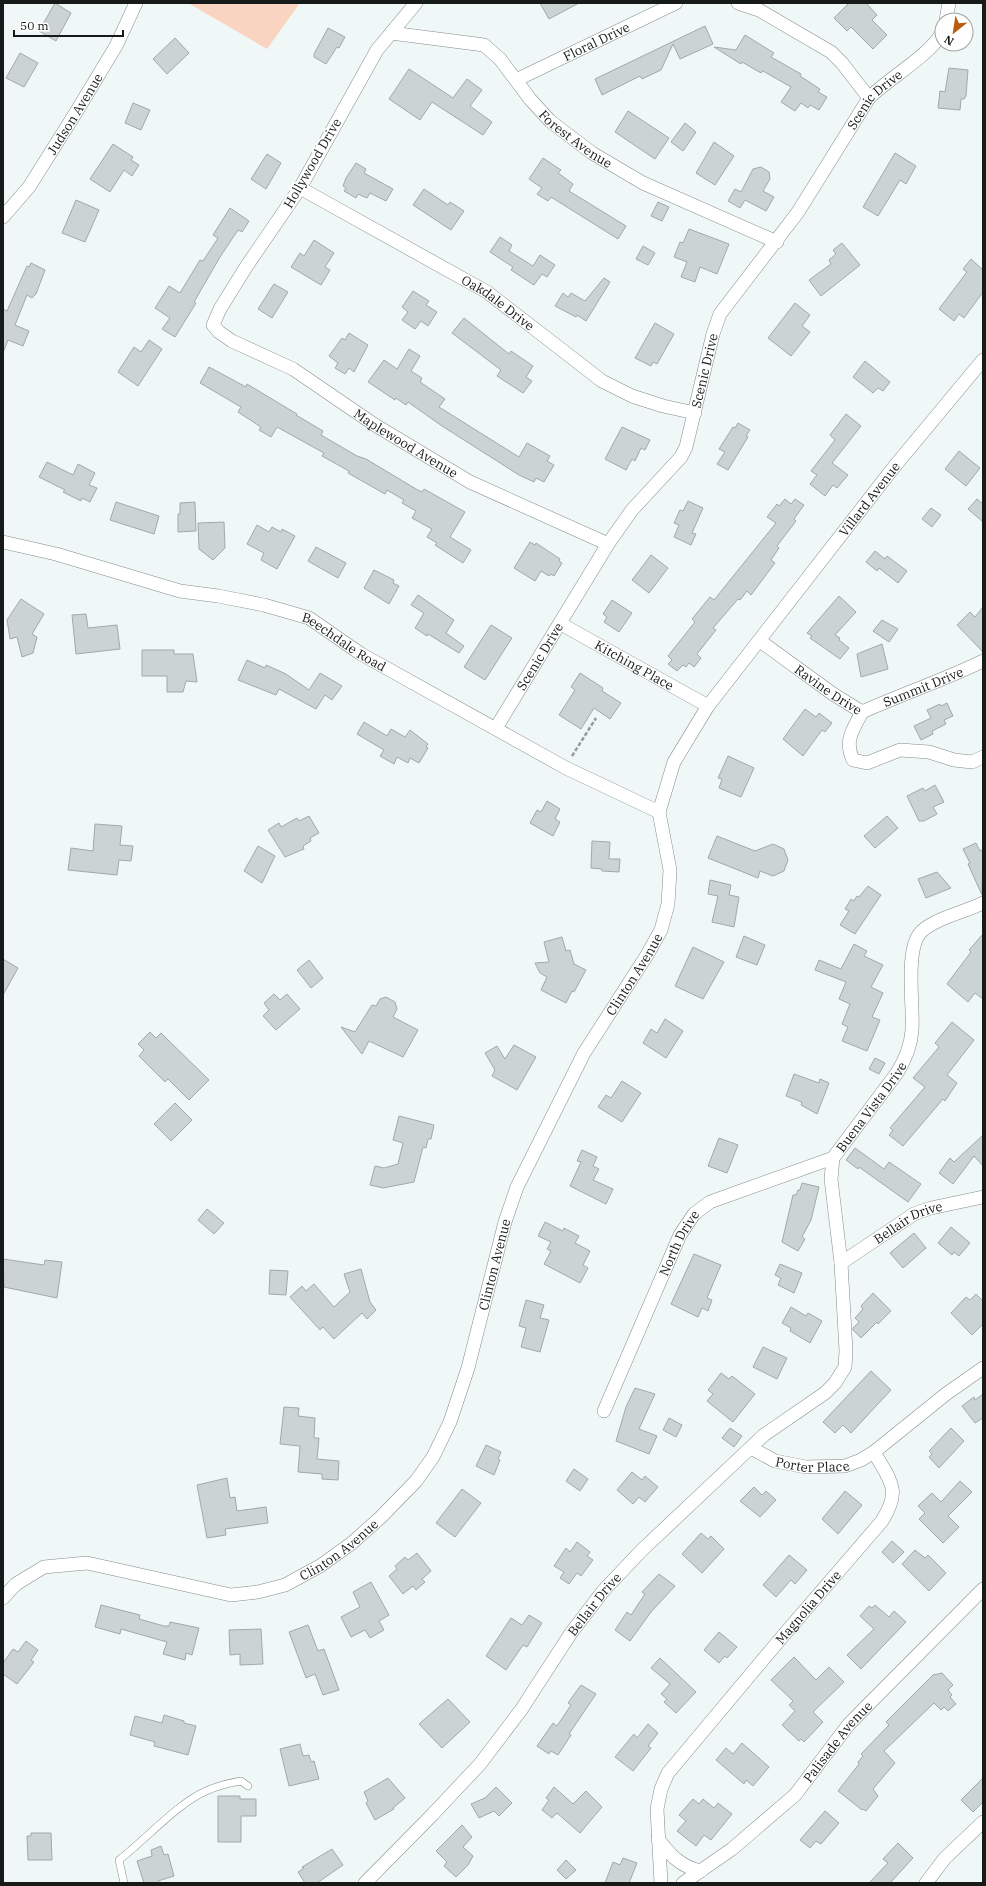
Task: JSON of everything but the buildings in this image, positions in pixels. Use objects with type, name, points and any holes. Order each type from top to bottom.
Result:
[{"type":"street","name":"Judson Avenue","points":[[3,217],[29,187],[75,114],[116,46],[136,3]]},
{"type":"street","name":"Hollywood Drive","points":[[213,325],[220,309],[246,267],[300,188],[363,73],[391,33],[416,3]]},
{"type":"street","name":"Floral Drive","points":[[516,80],[676,3]]},
{"type":"street","points":[[738,3],[759,10],[831,52],[842,63],[869,98]]},
{"type":"street","name":"Forest Avenue","points":[[391,33],[484,45],[500,59],[530,100],[550,121],[617,170],[643,184],[777,242]]},
{"type":"street","name":"Scenic Drive","points":[[496,728],[561,624],[608,544],[632,510],[681,457],[690,436],[713,334],[720,314],[777,242],[817,184],[869,98],[880,86],[934,43]]},
{"type":"street","name":"Oakdale Drive","points":[[300,188],[487,292],[602,381],[632,396],[663,406],[695,412]]},
{"type":"street","name":"Maplewood Avenue","points":[[213,325],[219,332],[232,341],[293,369],[375,424],[470,482],[608,544]]},
{"type":"street","name":"Villard Avenue","points":[[760,641],[894,468],[983,360]]},
{"type":"street","name":"Beechdale Road","points":[[3,542],[56,554],[180,592],[218,596],[264,605],[309,618],[361,654],[585,778],[659,812]]},
{"type":"street","name":"Kitching Place","points":[[561,624],[708,706]]},
{"type":"street","name":"Clinton Avenue","points":[[3,1598],[16,1584],[44,1567],[88,1563],[231,1595],[258,1592],[285,1585],[320,1566],[352,1542],[381,1517],[416,1481],[433,1457],[450,1422],[468,1368],[505,1222],[517,1187],[584,1053],[647,955],[661,930],[668,904],[670,870],[659,812],[674,762],[708,706],[760,641]]},
{"type":"street","name":"Ravine Drive","points":[[760,641],[833,694],[862,712],[849,737],[848,750],[854,760],[867,763],[900,750],[929,752],[954,760],[972,762],[983,757]]},
{"type":"street","name":"Summit Drive","points":[[862,712],[983,661]]},
{"type":"street","name":"Buena Vista Drive","points":[[846,1351],[841,1263],[833,1207],[831,1179],[833,1158],[897,1073],[906,1058],[912,1031],[912,958],[916,939],[920,932],[928,926],[983,903]]},
{"type":"street","name":"North Drive","points":[[604,1411],[680,1235],[694,1214],[710,1202],[833,1158]]},
{"type":"street","name":"Bellair Drive","points":[[841,1263],[914,1214],[931,1208],[983,1197]]},
{"type":"street","name":"Bellair Drive","points":[[365,1883],[480,1764],[521,1710],[571,1633],[604,1590],[642,1550],[764,1435],[776,1425],[825,1393],[835,1383],[845,1367],[846,1351]]},
{"type":"street","points":[[874,1452],[946,1394],[983,1368]]},
{"type":"street","name":"Porter Place","points":[[751,1448],[775,1461],[806,1467],[845,1466],[861,1460],[874,1452]]},
{"type":"street","name":"Magnolia Drive","points":[[661,1883],[657,1809],[660,1790],[675,1765],[882,1521],[890,1508],[894,1494],[892,1484],[874,1452]]},
{"type":"street","name":"Palisade Avenue","points":[[683,1883],[737,1844],[795,1795],[849,1724],[983,1588]]},
{"type":"street","points":[[926,1883],[945,1858],[983,1822]]},
{"type":"street","points":[[658,1839],[678,1862],[691,1869],[702,1870]]},
{"type":"lane","points":[[124,1883],[119,1860],[181,1808],[204,1792],[224,1784],[241,1781],[248,1786]]},
{"type":"path","points":[[571,758],[596,718]]},
{"type":"shaded area","points":[[188,3],[300,3],[267,49]]}]
